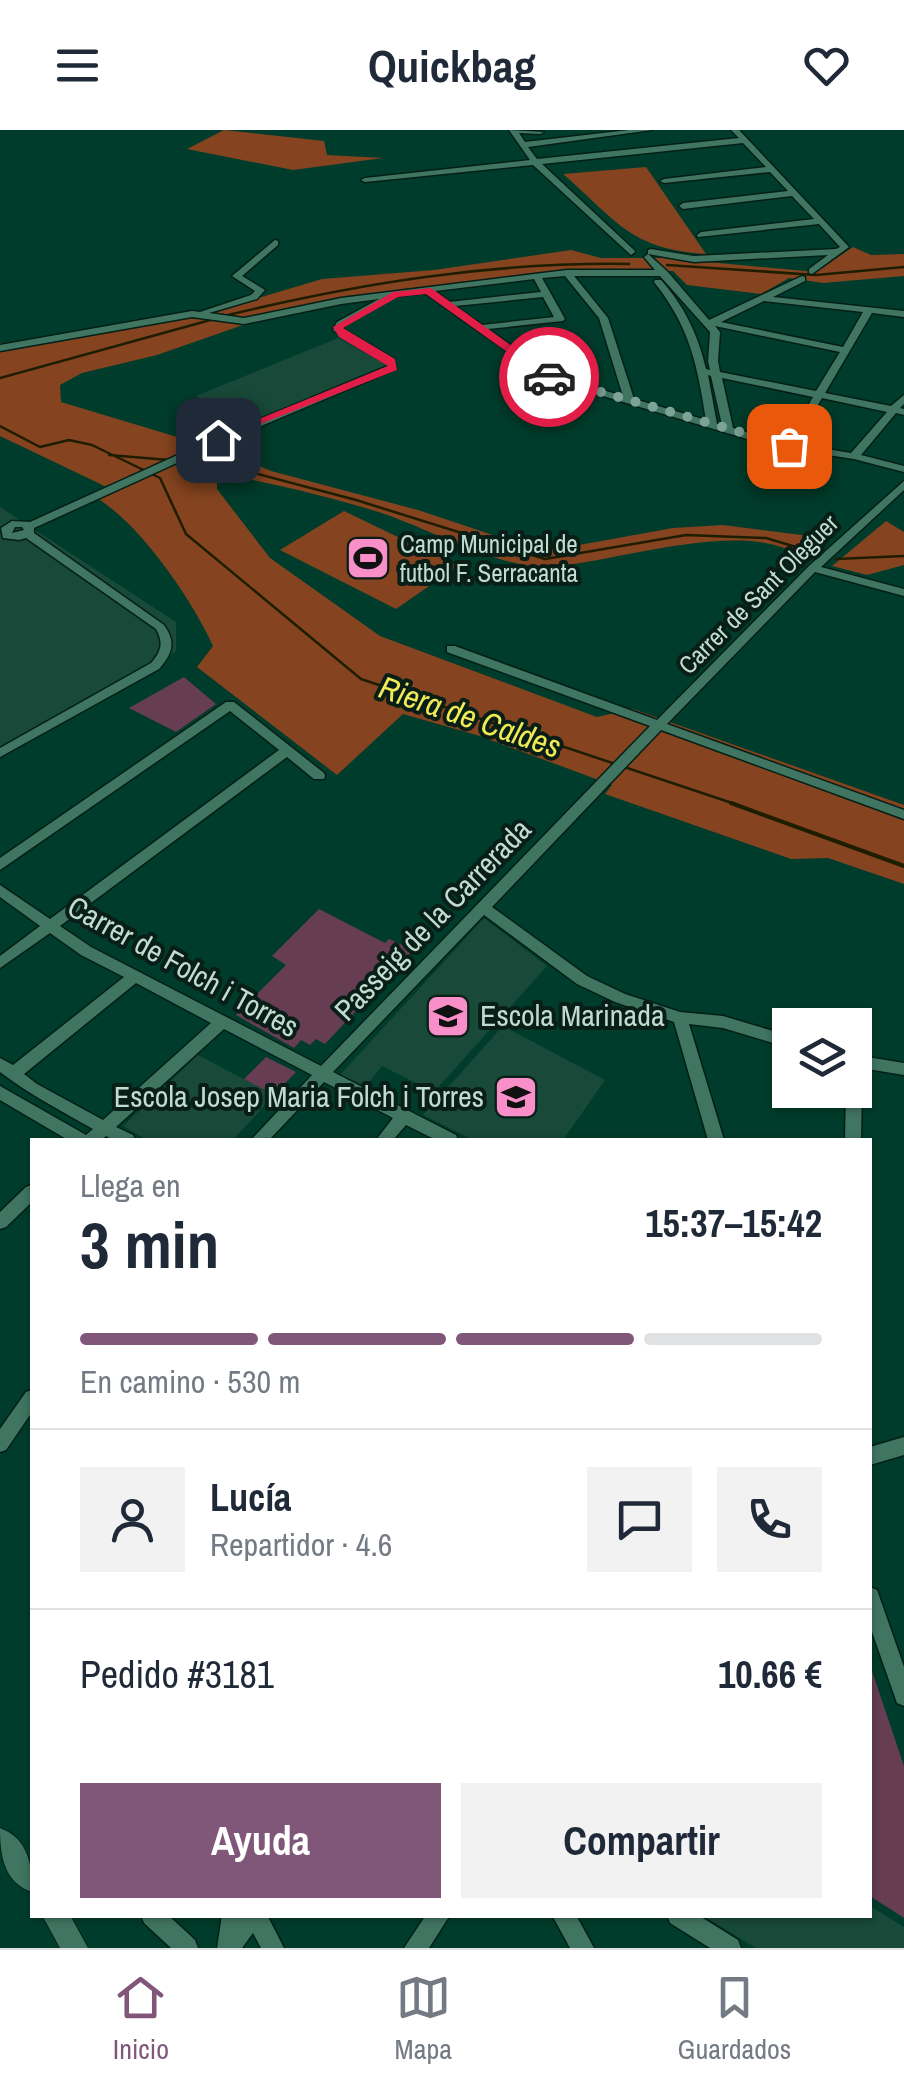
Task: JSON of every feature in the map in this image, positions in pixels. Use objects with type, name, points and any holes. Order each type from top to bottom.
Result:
[{"type":"street","points":[[513,130],[542,131]]},
{"type":"street","points":[[513,130],[534,161],[664,273],[710,324],[714,332],[713,361],[728,430]]},
{"type":"street","points":[[522,144],[648,130]]},
{"type":"street","points":[[735,130],[821,221],[842,250]]},
{"type":"street","points":[[522,144],[542,131]]},
{"type":"street","points":[[365,180],[745,140]]},
{"type":"street","points":[[664,181],[772,169]]},
{"type":"street","points":[[683,206],[795,193]]},
{"type":"street","points":[[701,235],[821,221]]},
{"type":"street","points":[[0,348],[200,314],[254,297],[260,290],[257,286],[236,276],[275,243]]},
{"type":"street","points":[[642,253],[694,259],[842,250]]},
{"type":"street","points":[[812,272],[842,250]]},
{"type":"street","points":[[642,253],[647,272],[670,293],[691,331],[712,425]]},
{"type":"street","points":[[200,314],[244,321],[396,294],[537,277],[664,273]]},
{"type":"street","points":[[567,274],[604,318],[629,400]]},
{"type":"street","points":[[484,328],[560,319],[537,277]]},
{"type":"street","points":[[691,331],[802,279]]},
{"type":"street","points":[[428,290],[549,377],[789,446],[904,469]]},
{"type":"street","points":[[0,517],[8,535],[28,530],[218,440],[393,368],[392,361],[342,335],[338,327],[396,294]]},
{"type":"street","points":[[451,304],[546,294]]},
{"type":"street","points":[[762,298],[904,314]]},
{"type":"street","points":[[789,446],[869,310]]},
{"type":"street","points":[[710,324],[845,350]]},
{"type":"street","points":[[702,371],[718,371],[898,410]]},
{"type":"street","points":[[854,456],[898,410],[904,398]]},
{"type":"street","name":"Carrer de Sant Oleguer","points":[[646,738],[813,568],[904,484]]},
{"type":"street","points":[[0,753],[155,666],[168,648],[168,637],[160,627],[28,530]]},
{"type":"street","points":[[813,568],[904,593]]},
{"type":"street","points":[[451,649],[904,814]]},
{"type":"street","points":[[0,865],[230,704],[319,776]]},
{"type":"street","name":"Passeig de la Carrerada","points":[[262,1138],[646,738]]},
{"type":"street","points":[[0,962],[288,750]]},
{"type":"street","name":"Carrer de Folch i Torres","points":[[0,890],[50,926],[135,976],[446,1138]]},
{"type":"street","points":[[483,907],[582,980],[680,1018],[723,1022],[772,1037]]},
{"type":"street","points":[[124,1138],[6,1069],[135,976]]},
{"type":"street","points":[[680,1018],[715,1138]]},
{"type":"street","points":[[93,1138],[222,1022]]},
{"type":"street","points":[[872,1064],[904,1069]]},
{"type":"street","points":[[0,1092],[78,1138]]},
{"type":"street","points":[[854,1108],[854,1138]]},
{"type":"street","points":[[386,1138],[404,1116]]},
{"type":"street","points":[[0,1222],[30,1194]]},
{"type":"street","points":[[0,1444],[30,1401]]},
{"type":"street","points":[[872,1455],[904,1446]]},
{"type":"street","points":[[872,1603],[904,1696]]},
{"type":"street","points":[[0,1840],[30,1878]]},
{"type":"street","points":[[57,1918],[75,1948]]},
{"type":"street","points":[[155,1918],[186,1948]]},
{"type":"street","points":[[228,1948],[232,1918]]},
{"type":"street","points":[[228,1948],[252,1918]]},
{"type":"street","points":[[255,1918],[265,1940],[274,1948]]},
{"type":"street","points":[[415,1948],[437,1918]]},
{"type":"street","points":[[564,1918],[583,1948]]},
{"type":"street","points":[[683,1918],[730,1948]]},
{"type":"shaded area","points":[[224,130],[324,141],[327,155],[383,158],[293,170],[187,149]]},
{"type":"shaded area","points":[[646,167],[706,254],[680,251],[642,239],[612,219],[563,174]]},
{"type":"shaded area","points":[[853,247],[871,255],[904,254],[904,276],[823,283],[789,278],[761,294],[687,285],[673,271],[566,271],[416,288],[421,294],[344,302],[243,325],[157,355],[82,373],[60,385],[61,402],[227,452],[271,471],[418,510],[520,544],[557,549],[673,528],[723,525],[826,538],[802,558],[778,546],[714,541],[546,567],[505,561],[392,517],[289,488],[238,477],[217,483],[217,489],[270,558],[380,636],[597,717],[633,709],[904,805],[904,884],[828,858],[791,859],[605,794],[612,785],[480,736],[403,714],[337,775],[197,667],[213,646],[164,565],[131,526],[98,499],[115,491],[0,436],[0,343],[39,341],[235,305],[322,279],[434,270],[571,250],[601,258],[665,258],[816,272]]},
{"type":"shaded area","points":[[338,338],[388,366],[245,423],[196,396]]},
{"type":"shaded area","points":[[0,507],[176,622],[176,651],[0,749]]},
{"type":"shaded area","name":"Camp Municipal de futbol F. Serracanta","points":[[344,511],[458,566],[396,609],[280,550]]},
{"type":"shaded area","points":[[886,521],[904,532],[904,565],[867,575],[832,566]]},
{"type":"shaded area","name":"Escola Marinada","points":[[484,918],[547,966],[434,1092],[382,1066],[366,1086],[340,1075]]},
{"type":"shaded area","name":"Escola Josep Maria Folch i Torres","points":[[503,1026],[605,1080],[564,1138],[469,1138],[423,1115]]},
{"type":"shaded area","points":[[198,1055],[274,1095],[235,1138],[144,1138],[123,1126]]},
{"type":"shaded area","points":[[872,1907],[904,1927],[904,1948],[756,1948],[707,1918],[872,1918]]},
{"type":"building","points":[[184,677],[216,704],[176,732],[129,708]]},
{"type":"building","points":[[319,909],[385,943],[389,939],[413,950],[325,1044],[316,1039],[310,1045],[301,1040],[294,1048],[236,1015],[286,965],[272,956]]},
{"type":"building","points":[[266,1057],[296,1072],[274,1095],[244,1079]]},
{"type":"building","points":[[872,1671],[904,1766],[904,1918],[872,1897]]},
{"type":"waterway","points":[[228,315],[427,277],[527,267],[629,264]]},
{"type":"waterway","points":[[667,265],[816,275],[904,267]]},
{"type":"waterway","points":[[0,378],[214,319]]},
{"type":"waterway","name":"Riera de Caldes","points":[[0,426],[40,447],[69,440],[113,455]]},
{"type":"waterway","name":"Riera de Caldes","points":[[109,455],[113,455]]},
{"type":"waterway","points":[[113,455],[169,460]]},
{"type":"waterway","name":"Riera de Caldes","points":[[113,455],[160,478],[186,534],[361,679],[738,805]]},
{"type":"waterway","points":[[179,461],[220,464],[356,500],[545,559],[686,535],[766,538],[806,550]]},
{"type":"waterway","points":[[836,559],[904,556]]},
{"type":"waterway","name":"Riera de Caldes","points":[[731,803],[904,866]]},
{"type":"way so far","points":[[549,377],[789,446]]},
{"type":"place","name":"Camp Municipal de futbol F. Serracanta","points":[[368,558]]},
{"type":"place","name":"Escola Marinada","points":[[448,1016]]},
{"type":"place","name":"Escola Josep Maria Folch i Torres","points":[[516,1097]]},
{"type":"route","points":[[218,440],[393,368],[392,361],[342,335],[338,327],[360,311],[396,294],[428,290],[549,377]]}]
